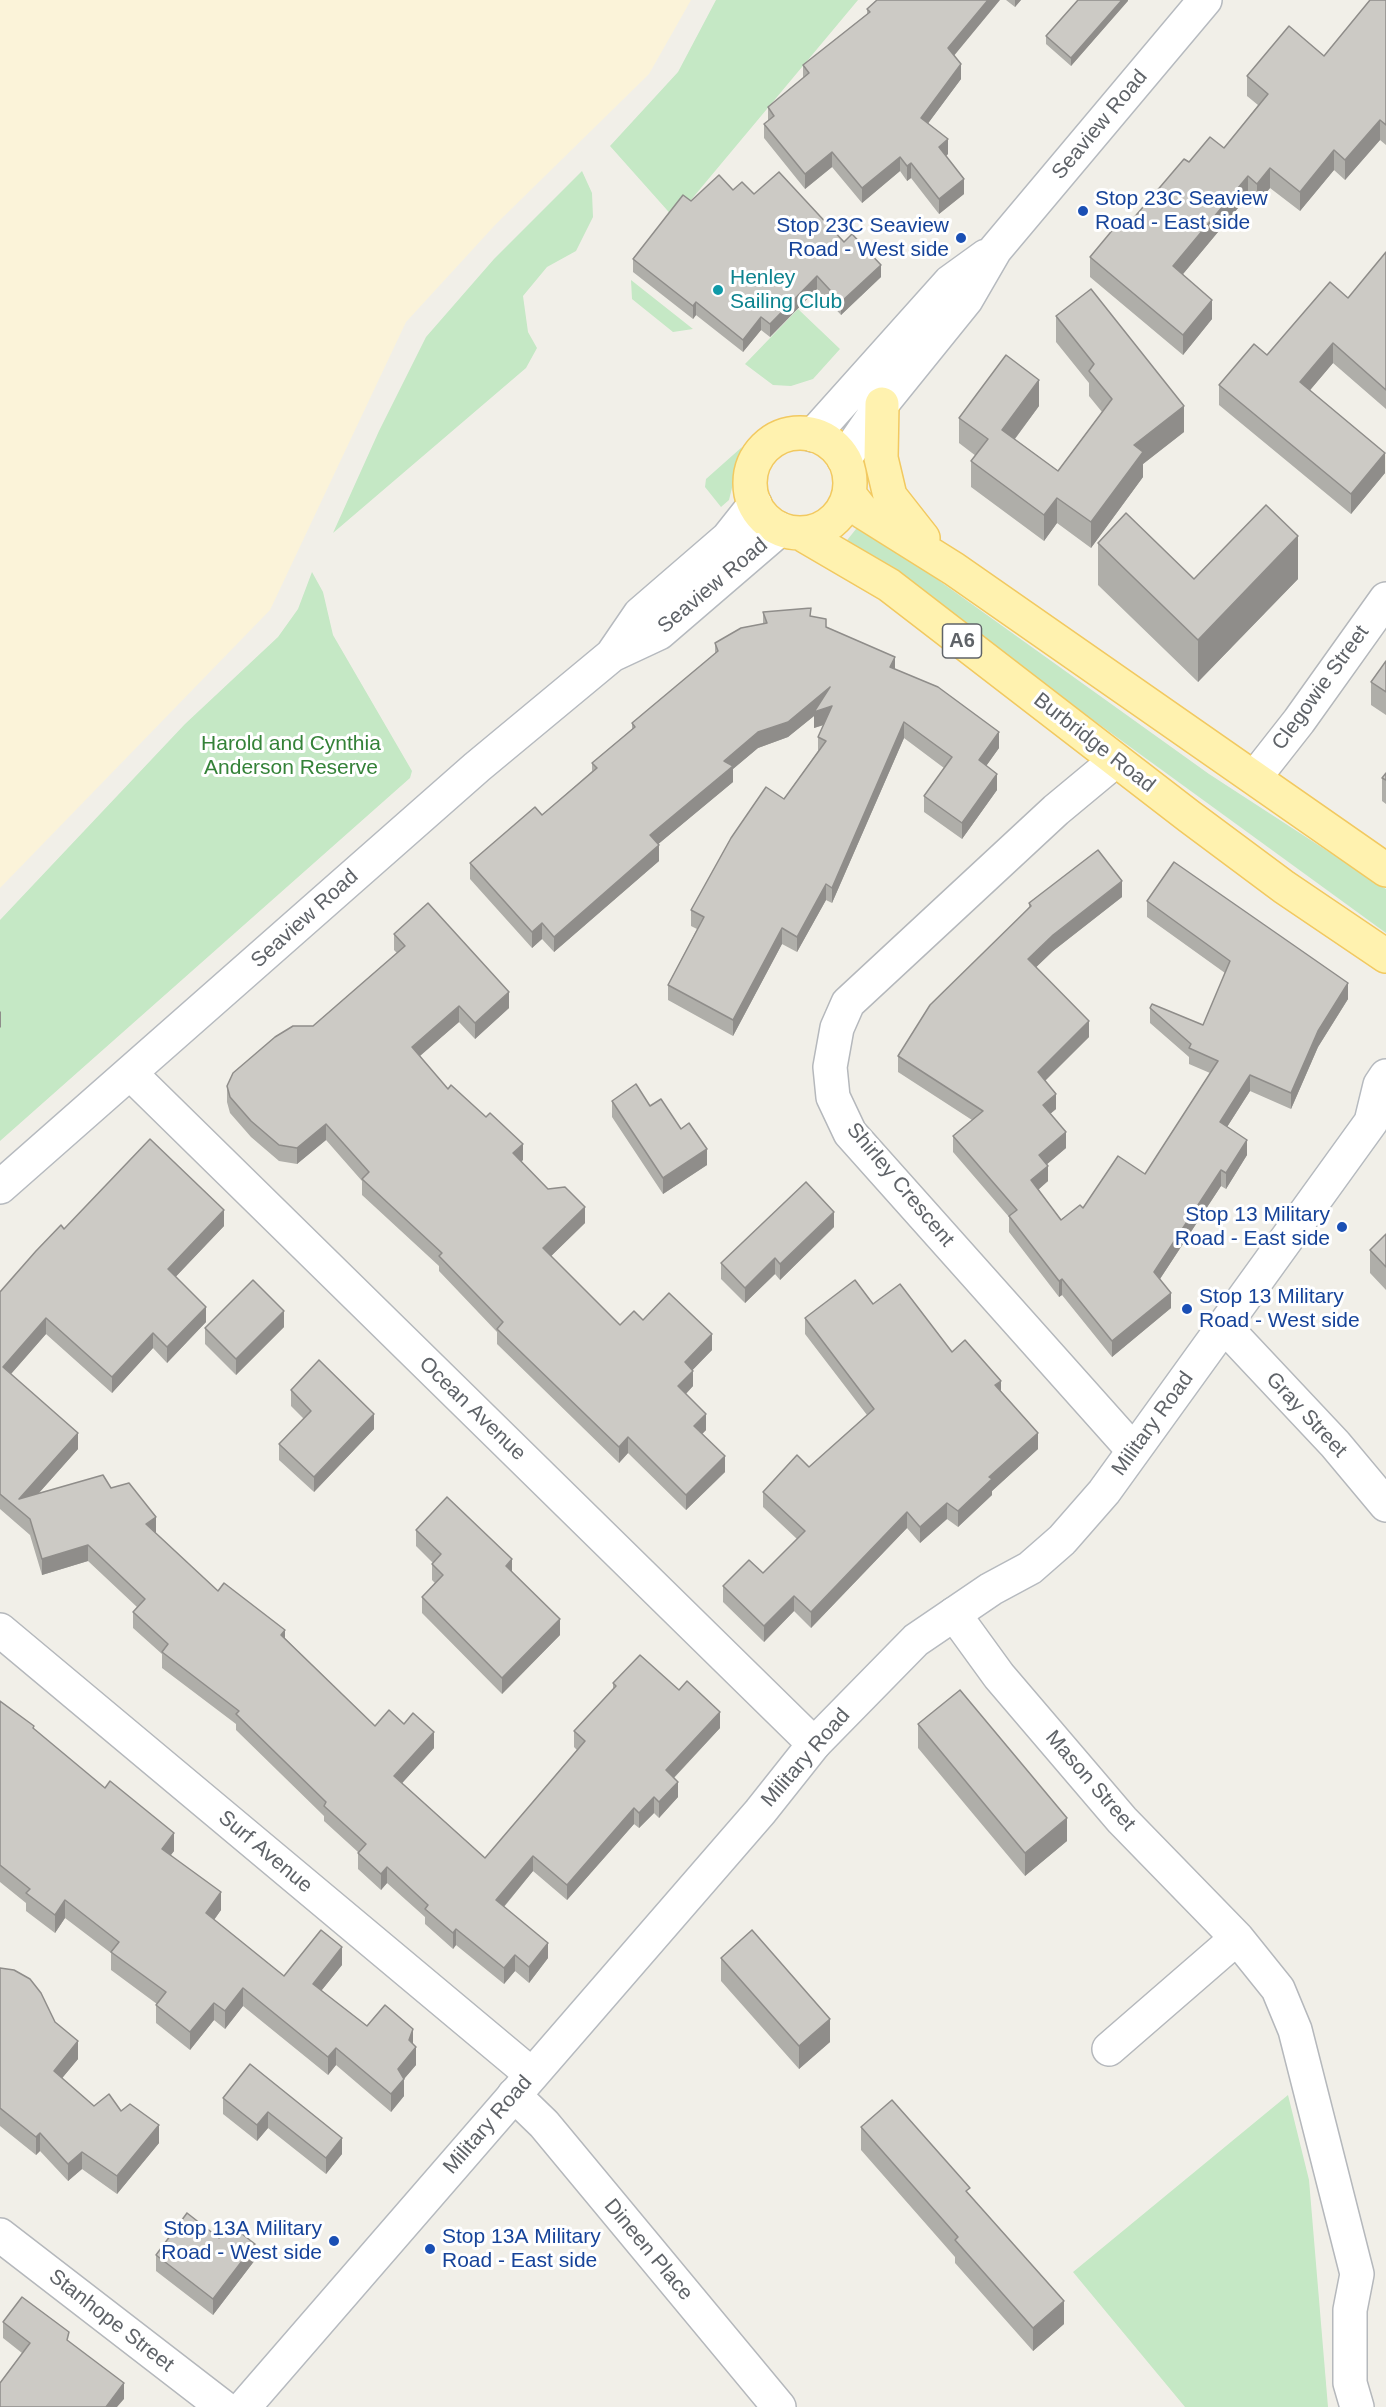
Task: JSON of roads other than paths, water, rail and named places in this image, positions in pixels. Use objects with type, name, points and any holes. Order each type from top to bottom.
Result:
[{"type":"main road","points":[[882,404],[881,458],[890,496],[911,526],[954,569]]},
{"type":"main road","points":[[797,433],[813,435],[825,440],[844,459],[849,494],[843,509],[831,522],[817,530],[790,531],[770,523],[755,504],[750,489],[751,472],[757,458],[767,445],[781,437],[797,433]]},
{"type":"main road","name":"A6","points":[[849,494],[863,512],[954,569],[1386,870]]},
{"type":"main road","name":"Burbridge Road","points":[[790,531],[889,585],[1115,761],[1284,887],[1386,956]]},
{"type":"street","name":"Seaview Road","points":[[844,459],[882,404],[966,300],[995,250],[1205,0]]},
{"type":"street","name":"Seaview Road","points":[[813,435],[950,282],[995,250]]},
{"type":"street","name":"Seaview Road","points":[[0,1187],[477,767],[612,654],[640,614],[728,538],[755,504]]},
{"type":"street","name":"Seaview Road","points":[[612,654],[659,633],[790,531]]},
{"type":"street","name":"Clegowie Street","points":[[1255,777],[1299,721],[1386,599]]},
{"type":"street","name":"Shirley Crescent","points":[[1115,761],[1056,810],[848,1003],[837,1028],[830,1067],[833,1097],[850,1133],[1133,1450]]},
{"type":"street","name":"Ocean Avenue","points":[[131,1074],[814,1744]]},
{"type":"street","name":"Military Road","points":[[244,2407],[753,1820],[814,1744],[916,1640],[991,1589],[1030,1568],[1062,1540],[1104,1492],[1378,1117],[1380,1085],[1386,1076]]},
{"type":"street","name":"Gray Street","points":[[1224,1327],[1335,1444],[1386,1505]]},
{"type":"street","name":"Mason Street","points":[[954,1614],[999,1676],[1122,1820],[1237,1938],[1278,1989],[1295,2030],[1372,2273],[1350,2310],[1350,2383],[1357,2407]]},
{"type":"street","name":"Surf Avenue","points":[[0,1630],[522,2085]]},
{"type":"street","points":[[1109,2049],[1237,1938]]},
{"type":"street","name":"Dineen Place","points":[[522,2085],[544,2124],[779,2407]]},
{"type":"street","name":"Stanhope Street","points":[[0,2235],[223,2407]]},
{"type":"place","name":"Stop 23C Seaview Road - East side","points":[[1083,211]]},
{"type":"place","name":"Stop 23C Seaview Road - West side","points":[[961,238]]},
{"type":"place","name":"Henley Sailing Club","points":[[718,290]]},
{"type":"place","name":"Stop 13 Military Road - East side","points":[[1342,1227]]},
{"type":"place","name":"Stop 13 Military Road - West side","points":[[1187,1309]]},
{"type":"place","name":"Stop 13A Military Road - West side","points":[[334,2241]]},
{"type":"place","name":"Stop 13A Military Road - East side","points":[[430,2249]]},
{"type":"park label","name":"Harold and Cynthia Anderson Reserve","points":[[291,756]]}]
